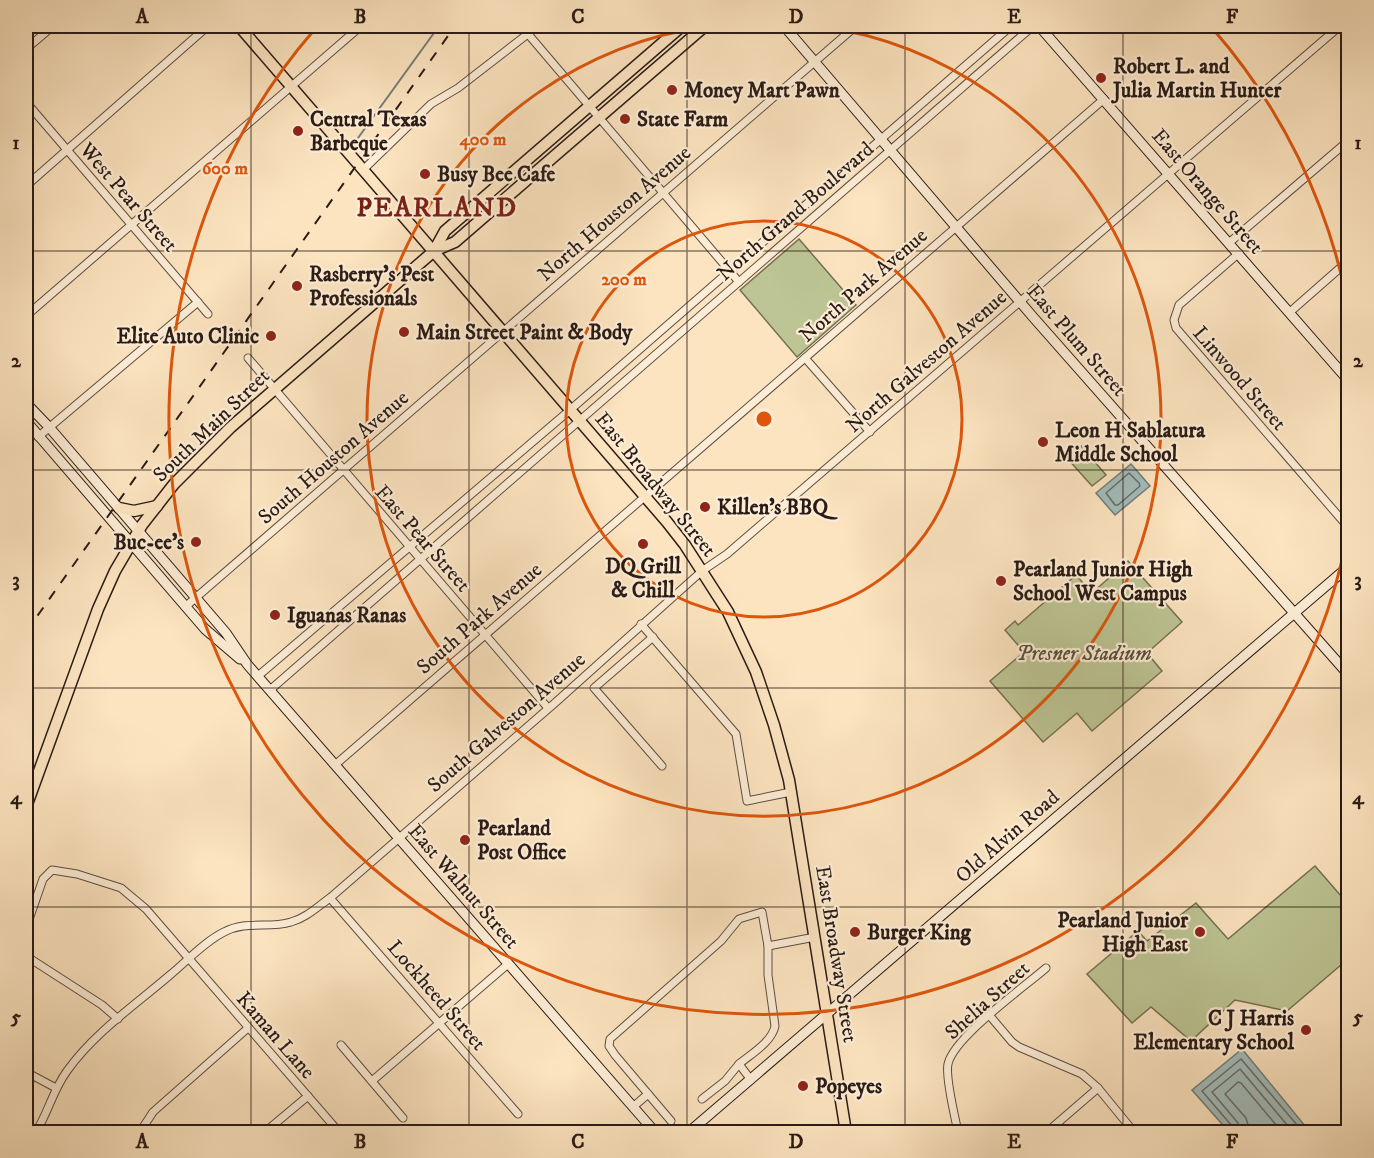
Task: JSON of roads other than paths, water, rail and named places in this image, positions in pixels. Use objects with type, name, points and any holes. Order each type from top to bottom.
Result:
[{"type":"main road","name":"East Broadway Street","points":[[239,26],[645,496],[673,530],[728,612],[756,672],[774,725],[791,792],[846,1132]]},
{"type":"main road","points":[[434,251],[445,231],[682,26]]},
{"type":"main road","points":[[434,251],[455,242],[705,26]]},
{"type":"main road","name":"South Main Street","points":[[26,807],[98,609],[115,571],[157,506],[174,484],[216,440],[434,251]]},
{"type":"main road","points":[[119,508],[134,511],[157,506]]},
{"type":"street","points":[[26,49],[53,26]]},
{"type":"street","points":[[26,186],[208,26]]},
{"type":"street","points":[[26,316],[361,26]]},
{"type":"street","points":[[364,169],[431,104],[458,88],[538,26]]},
{"type":"street","name":"East Plum Street","points":[[783,26],[1020,302],[1348,674]]},
{"type":"street","name":"North Houston Avenue","points":[[502,331],[856,26]]},
{"type":"street","name":"North Grand Boulevard","points":[[258,676],[570,410],[1011,26]]},
{"type":"street","name":"North Grand Boulevard","points":[[270,690],[1033,26]]},
{"type":"street","name":"East Orange Street","points":[[1040,26],[1348,380]]},
{"type":"street","name":"North Galveston Avenue","points":[[702,571],[727,554],[870,432],[1168,172],[1340,26]]},
{"type":"street","points":[[528,34],[739,282]]},
{"type":"street","name":"North Park Avenue","points":[[645,496],[1104,99]]},
{"type":"street","name":"West Pear Street","points":[[26,102],[208,314]]},
{"type":"street","points":[[1230,242],[1348,141]]},
{"type":"street","name":"Linwood Street","points":[[1239,253],[1179,305],[1174,320],[1176,328],[1348,527]]},
{"type":"street","points":[[1290,312],[1348,261]]},
{"type":"street","points":[[38,437],[198,302]]},
{"type":"street","name":"South Houston Avenue","points":[[185,607],[502,331]]},
{"type":"street","points":[[248,358],[274,389]]},
{"type":"street","points":[[805,358],[870,432]]},
{"type":"street","name":"East Pear Street","points":[[274,389],[548,708]]},
{"type":"street","name":"East Walnut Street","points":[[26,403],[226,633],[247,664]]},
{"type":"street","name":"East Walnut Street","points":[[26,421],[205,629],[258,676],[655,1132]]},
{"type":"street","name":"South Park Avenue","points":[[335,765],[645,496]]},
{"type":"street","name":"Old Alvin Road","points":[[688,1132],[828,1015],[1348,567]]},
{"type":"street","name":"South Galveston Avenue","points":[[36,1132],[57,1088],[81,1053],[214,938],[232,928],[251,924],[290,922],[308,914],[330,898],[702,571]]},
{"type":"street","points":[[641,624],[736,734],[747,801],[791,792]]},
{"type":"street","points":[[652,637],[594,688],[662,766]]},
{"type":"street","name":"Kaman Lane","points":[[26,928],[43,879],[52,870],[121,888],[146,909],[339,1132]]},
{"type":"street","name":"Lockheed Street","points":[[330,898],[518,1114]]},
{"type":"street","points":[[671,1121],[615,1055],[609,1046],[610,1039],[721,941],[739,919],[762,912],[768,946],[768,975],[774,1033],[739,1064],[725,1081],[702,1099]]},
{"type":"street","points":[[768,946],[815,937]]},
{"type":"street","points":[[26,956],[102,1005],[118,1019]]},
{"type":"street","points":[[372,1081],[508,964]]},
{"type":"street","name":"Shelia Street","points":[[958,1132],[947,1068],[950,1057],[962,1040],[1046,968]]},
{"type":"street","points":[[990,1016],[1019,1047],[1082,1074],[1098,1088],[1134,1132]]},
{"type":"street","points":[[140,1132],[153,1112],[248,1028]]},
{"type":"street","points":[[341,1045],[403,1118]]},
{"type":"street","points":[[739,1064],[752,1080]]},
{"type":"street","points":[[26,1072],[57,1088]]},
{"type":"street","points":[[1047,1132],[1098,1088]]},
{"type":"street","points":[[633,1107],[648,1094]]},
{"type":"street","points":[[265,1132],[308,1096]]},
{"type":"water","points":[[1131,464],[1150,486],[1115,515],[1096,493]]},
{"type":"water","points":[[1242,1049],[1310,1132],[1229,1132],[1192,1090]]},
{"type":"waterway","points":[[358,138],[439,26]]},
{"type":"railway","points":[[26,632],[455,26]]},
{"type":"place","name":"Robert L. and Julia Martin Hunter","points":[[1101,78]]},
{"type":"place","name":"Money Mart Pawn","points":[[672,90]]},
{"type":"place","name":"State Farm","points":[[625,119]]},
{"type":"place","name":"Central Texas Barbeque","points":[[298,131]]},
{"type":"place","name":"Busy Bee Cafe","points":[[425,174]]},
{"type":"place","name":"Rasberry's Pest Professionals","points":[[297,286]]},
{"type":"place","name":"Main Street Paint & Body","points":[[404,332]]},
{"type":"place","name":"Elite Auto Clinic","points":[[271,336]]},
{"type":"place","name":"Leon H Sablatura Middle School","points":[[1043,442]]},
{"type":"place","name":"Killen's BBQ","points":[[705,507]]},
{"type":"place","name":"Buc-ee's","points":[[196,542]]},
{"type":"place","name":"DQ Grill & Chill","points":[[643,544]]},
{"type":"place","name":"Pearland Junior High School West Campus","points":[[1001,581]]},
{"type":"place","name":"Iguanas Ranas","points":[[275,615]]},
{"type":"place","name":"Pearland Post Office","points":[[465,840]]},
{"type":"place","name":"Burger King","points":[[855,932]]},
{"type":"place","name":"Pearland Junior High East","points":[[1200,932]]},
{"type":"place","name":"C J Harris Elementary School","points":[[1306,1030]]},
{"type":"place","name":"Popeyes","points":[[803,1086]]},
{"type":"district","name":"PEARLAND","points":[[437,207]]},
{"type":"park label","name":"Presner Stadium","points":[[1084,653]]}]
